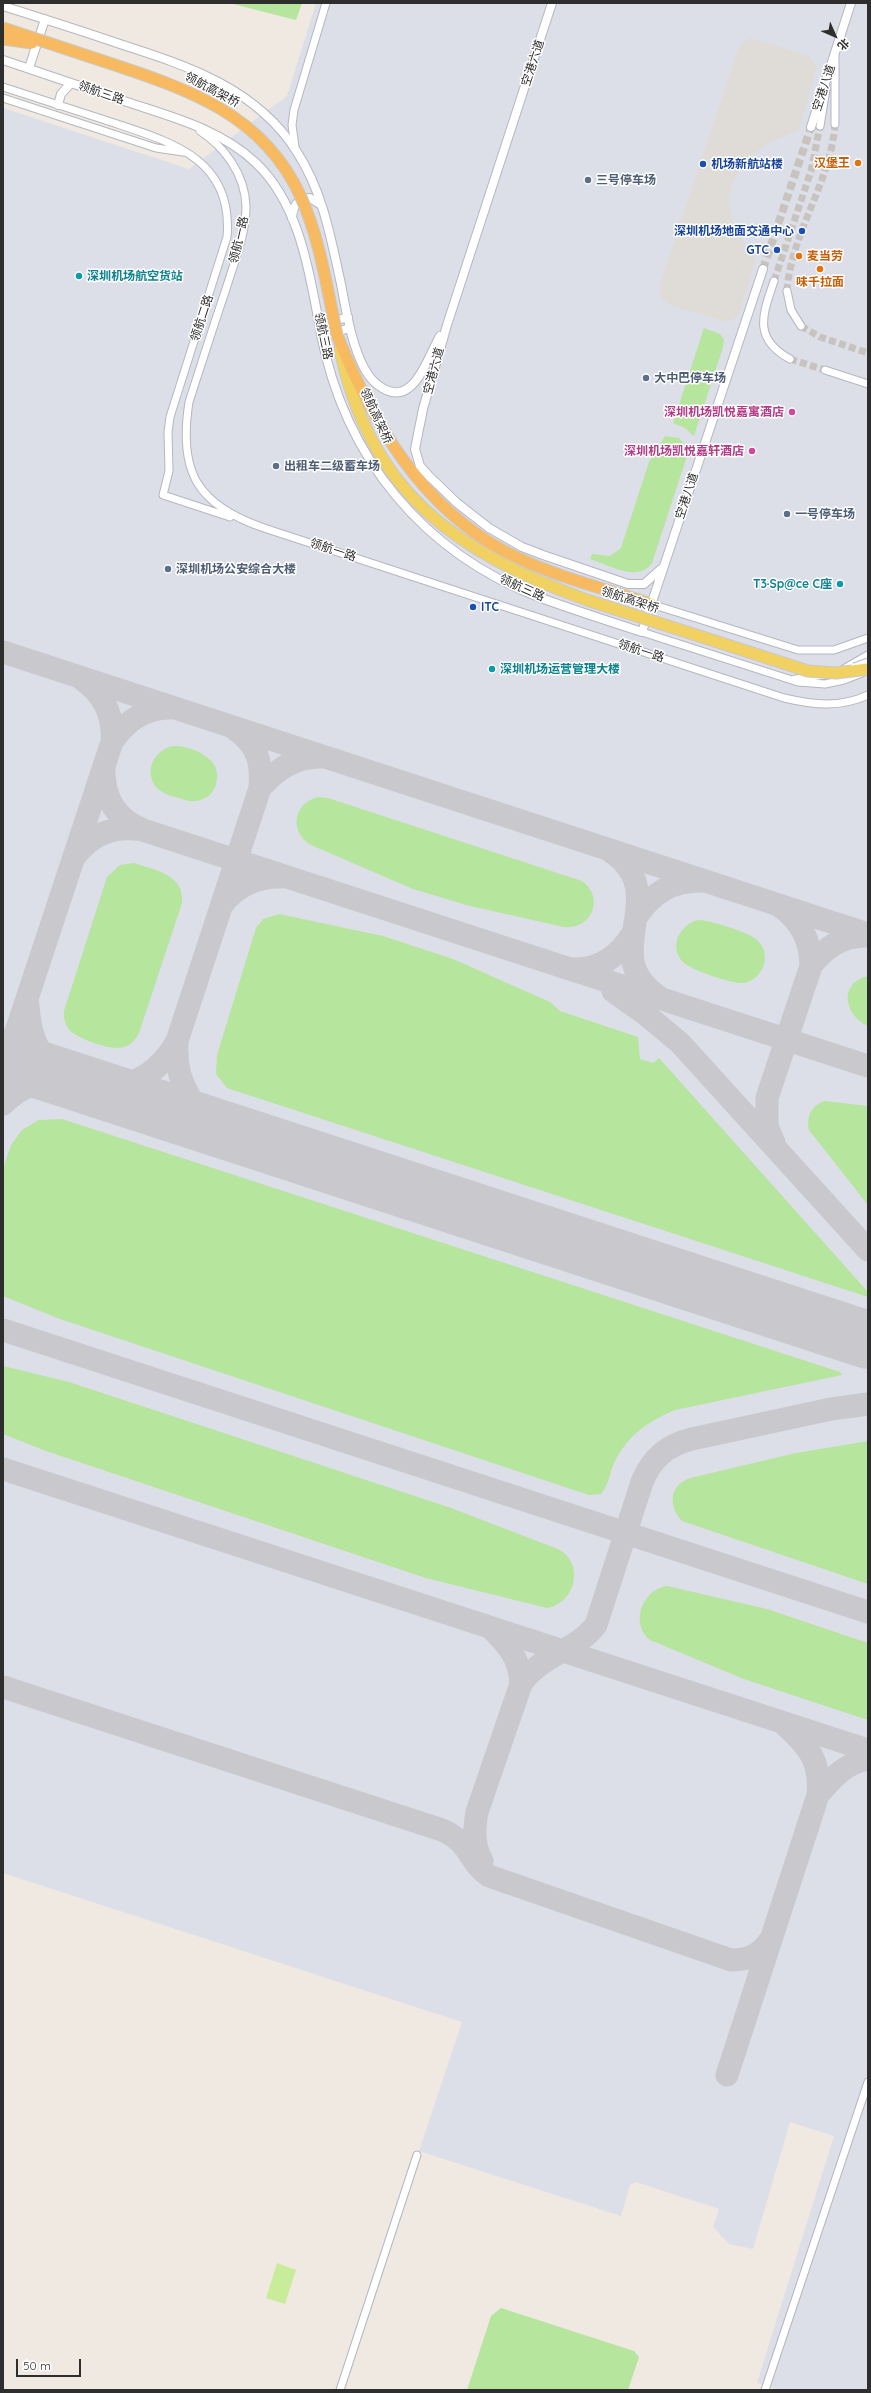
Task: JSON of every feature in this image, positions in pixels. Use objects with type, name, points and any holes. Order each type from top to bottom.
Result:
[{"type":"highway","name":"领航高架桥","points":[[3,28],[192,92],[220,107],[252,130],[272,152],[300,194],[316,241],[337,335]]},
{"type":"highway","points":[[3,39],[51,44]]},
{"type":"highway","points":[[337,335],[373,414],[410,470],[441,503],[470,528],[506,552],[532,564],[652,604]]},
{"type":"main road","name":"领航高架桥","points":[[337,335],[352,396],[364,427],[380,455],[409,492],[428,512],[465,543],[508,568],[551,587],[808,671],[842,673],[868,669]]},
{"type":"street","points":[[326,3],[294,110],[293,140],[322,207],[355,347],[369,376],[381,388],[396,393],[405,390],[419,378],[447,325]]},
{"type":"street","name":"空港六道","points":[[552,3],[447,325],[423,409],[415,449],[420,466],[457,503],[489,528],[522,547],[637,585],[650,580],[665,564]]},
{"type":"street","name":"空港八道","points":[[811,127],[852,3]]},
{"type":"street","points":[[3,6],[178,63],[226,84],[259,109],[297,152]]},
{"type":"street","points":[[28,68],[45,19]]},
{"type":"street","points":[[835,124],[836,52]]},
{"type":"street","name":"领航三路","points":[[3,60],[177,119],[214,134],[246,154],[269,177],[292,219],[305,258],[322,336],[339,396],[358,440],[392,493],[427,529],[446,545],[481,568],[540,598],[642,632]]},
{"type":"street","points":[[820,126],[829,74]]},
{"type":"street","points":[[58,105],[61,94],[71,83]]},
{"type":"street","name":"领航二路","points":[[3,87],[159,138],[188,152],[204,166],[220,186],[226,203],[228,223],[223,252],[170,417],[168,432],[169,467],[163,495],[237,519]]},
{"type":"street","points":[[3,98],[156,148],[188,152]]},
{"type":"street","name":"领航一路","points":[[177,119],[208,136],[229,159],[238,174],[246,205],[242,239],[189,402],[185,427],[186,452],[191,472],[207,496],[237,519],[784,698],[802,702],[834,705],[857,700],[868,695]]},
{"type":"street","points":[[292,219],[294,207],[301,200],[314,199],[322,207]]},
{"type":"street","name":"空港八道","points":[[642,632],[763,269]]},
{"type":"street","points":[[774,281],[763,316],[765,333],[774,349],[790,359]]},
{"type":"street","points":[[787,291],[790,310],[801,326]]},
{"type":"street","points":[[320,325],[348,317]]},
{"type":"street","points":[[322,336],[350,328]]},
{"type":"street","points":[[825,370],[868,384]]},
{"type":"street","points":[[652,604],[798,650],[834,650],[857,644],[868,638]]},
{"type":"street","points":[[642,632],[775,676],[798,682],[825,684],[844,680],[868,669]]},
{"type":"street","points":[[775,676],[804,679],[834,673],[868,655]]},
{"type":"street","points":[[808,671],[844,669],[868,662]]},
{"type":"street","points":[[765,2390],[868,2082]]},
{"type":"street","points":[[340,2390],[417,2155]]},
{"type":"shaded area","points":[[316,3],[868,3],[868,2390],[779,2390],[757,2383],[834,2136],[790,2122],[753,2249],[729,2244],[713,2227],[719,2209],[636,2182],[630,2185],[621,2216],[419,2151],[462,2022],[3,1873],[3,108],[189,169],[287,96]]},
{"type":"shaded area","points":[[751,38],[810,56],[817,68],[799,130],[769,143],[752,155],[739,170],[732,184],[729,197],[731,216],[739,236],[756,260],[739,313],[734,319],[727,322],[670,305],[663,300],[659,287],[738,49],[742,42]]},
{"type":"green space","points":[[229,3],[302,3],[296,20]]},
{"type":"green space","points":[[704,328],[720,334],[724,340],[694,436],[685,428],[673,423]]},
{"type":"green space","points":[[665,436],[679,438],[686,446],[688,453],[652,563],[646,569],[639,572],[631,572],[623,571],[590,559],[592,554],[610,556],[621,548],[649,462]]},
{"type":"green space","points":[[173,746],[198,751],[211,761],[217,775],[216,784],[207,797],[197,801],[188,801],[162,792],[153,782],[151,769],[153,762],[156,757],[166,748]]},
{"type":"green space","points":[[318,797],[328,798],[582,881],[593,895],[594,903],[592,911],[588,918],[582,923],[574,927],[564,927],[470,906],[413,889],[311,845],[304,839],[299,833],[297,826],[299,811],[303,805]]},
{"type":"green space","points":[[134,863],[159,871],[173,879],[179,886],[182,893],[182,903],[139,1033],[130,1044],[125,1047],[114,1048],[94,1043],[77,1036],[68,1028],[64,1018],[64,1011],[107,877],[120,865]]},
{"type":"green space","points":[[279,914],[383,936],[453,959],[550,1002],[560,1011],[638,1037],[640,1059],[653,1063],[659,1058],[868,1292],[868,1297],[227,1088],[216,1074],[217,1055],[256,928],[263,919]]},
{"type":"green space","points":[[698,920],[728,927],[756,939],[764,951],[765,958],[764,965],[756,977],[750,981],[738,983],[712,976],[694,969],[683,962],[676,949],[678,937],[686,926]]},
{"type":"green space","points":[[868,976],[868,1026],[854,1015],[848,1000],[848,992],[852,985],[858,980]]},
{"type":"green space","points":[[825,1101],[868,1106],[868,1205],[809,1130],[808,1120],[813,1108]]},
{"type":"green space","points":[[62,1119],[840,1372],[842,1375],[675,1410],[656,1419],[639,1430],[619,1453],[601,1494],[589,1495],[60,1319],[3,1296],[3,1169],[11,1145],[22,1130],[39,1120]]},
{"type":"green space","points":[[3,1366],[69,1382],[451,1508],[558,1549],[566,1555],[572,1563],[574,1582],[565,1599],[557,1605],[547,1608],[426,1578],[46,1451],[3,1434]]},
{"type":"green space","points":[[868,1441],[868,1584],[682,1521],[674,1509],[673,1496],[675,1491],[683,1481],[690,1478],[796,1453]]},
{"type":"green space","points":[[667,1586],[767,1609],[868,1643],[868,1720],[744,1679],[650,1640],[640,1625],[642,1608],[651,1593],[659,1588]]},
{"type":"green space","points":[[277,2263],[296,2270],[285,2304],[266,2298]]},
{"type":"green space","points":[[501,2308],[634,2351],[639,2357],[628,2390],[467,2390],[491,2316]]},
{"type":"taxiway","points":[[3,652],[868,934]]},
{"type":"taxiway","points":[[3,1071],[112,742],[111,723],[106,707],[97,692],[83,680]]},
{"type":"taxiway","points":[[112,742],[130,722],[145,713],[163,708],[172,708]]},
{"type":"taxiway","points":[[98,1089],[111,1088],[134,1082],[154,1070],[170,1052],[177,1041],[260,788],[260,770],[257,755],[249,742],[235,729]]},
{"type":"taxiway","points":[[260,788],[273,775],[287,765],[302,759],[320,757]]},
{"type":"taxiway","points":[[104,766],[106,787],[112,805],[125,819],[143,830],[868,1066]]},
{"type":"taxiway","points":[[76,855],[90,841],[105,832],[123,829],[143,830]]},
{"type":"taxiway","points":[[610,851],[628,868],[636,886],[637,905],[632,944],[633,962],[641,980],[659,997]]},
{"type":"taxiway","points":[[222,905],[234,892],[256,880],[282,877]]},
{"type":"taxiway","points":[[637,916],[649,901],[664,890],[680,883],[700,881]]},
{"type":"taxiway","points":[[774,1143],[767,1126],[767,1098],[811,966],[811,957],[804,933],[794,919],[781,907]]},
{"type":"taxiway","points":[[573,969],[592,967],[608,960],[622,948],[633,933]]},
{"type":"taxiway","points":[[811,966],[822,953],[843,940],[859,936],[868,936]]},
{"type":"taxiway","points":[[613,991],[644,1013],[680,1043],[868,1250]]},
{"type":"taxiway","points":[[28,1005],[32,1031],[41,1052],[56,1069],[79,1083]]},
{"type":"taxiway","points":[[177,1041],[179,1070],[188,1095],[206,1116],[230,1132]]},
{"type":"taxiway","points":[[3,1104],[19,1091],[47,1081],[77,1082]]},
{"type":"taxiway","points":[[3,1330],[868,1612]]},
{"type":"taxiway","points":[[521,1684],[529,1674],[547,1660],[588,1634],[596,1625],[642,1482],[651,1466],[661,1454],[675,1445],[692,1439],[831,1409],[868,1404]]},
{"type":"taxiway","points":[[3,1469],[868,1750]]},
{"type":"taxiway","points":[[482,1861],[477,1849],[475,1837],[477,1812],[521,1684],[516,1660],[504,1641],[492,1629]]},
{"type":"taxiway","points":[[3,1687],[442,1830],[452,1835],[459,1841],[482,1870],[489,1876],[731,1960],[744,1959],[754,1955],[763,1949],[771,1939]]},
{"type":"taxiway","points":[[727,2075],[818,1795],[817,1773],[812,1756],[801,1740],[785,1725]]},
{"type":"taxiway","points":[[818,1795],[840,1772],[852,1764],[868,1759]]},
{"type":"runway","points":[[3,1058],[868,1340]]},
{"type":"tunnel","points":[[787,291],[790,270],[796,249],[826,166],[832,145],[835,124]]},
{"type":"tunnel","points":[[774,281],[811,171],[820,126]]},
{"type":"tunnel","points":[[763,269],[811,127]]},
{"type":"tunnel","points":[[801,326],[820,337],[868,353]]},
{"type":"tunnel","points":[[790,359],[825,370]]},
{"type":"place","name":"汉堡王","points":[[858,163]]},
{"type":"place","name":"机场新航站楼","points":[[703,164]]},
{"type":"place","name":"三号停车场","points":[[588,180]]},
{"type":"place","name":"深圳机场地面交通中心","points":[[802,231]]},
{"type":"place","name":"GTC","points":[[777,250]]},
{"type":"place","name":"麦当劳","points":[[799,256]]},
{"type":"place","name":"味千拉面","points":[[820,269]]},
{"type":"place","name":"深圳机场航空货站","points":[[79,276]]},
{"type":"place","name":"大中巴停车场","points":[[646,378]]},
{"type":"place","name":"深圳机场凯悦嘉寓酒店","points":[[792,412]]},
{"type":"place","name":"深圳机场凯悦嘉轩酒店","points":[[752,451]]},
{"type":"place","name":"出租车二级蓄车场","points":[[276,466]]},
{"type":"place","name":"一号停车场","points":[[787,514]]},
{"type":"place","name":"深圳机场公安综合大楼","points":[[168,569]]},
{"type":"place","name":"T3·Sp@ce C座","points":[[840,584]]},
{"type":"place","name":"ITC","points":[[473,607]]},
{"type":"place","name":"深圳机场运营管理大楼","points":[[492,669]]}]
